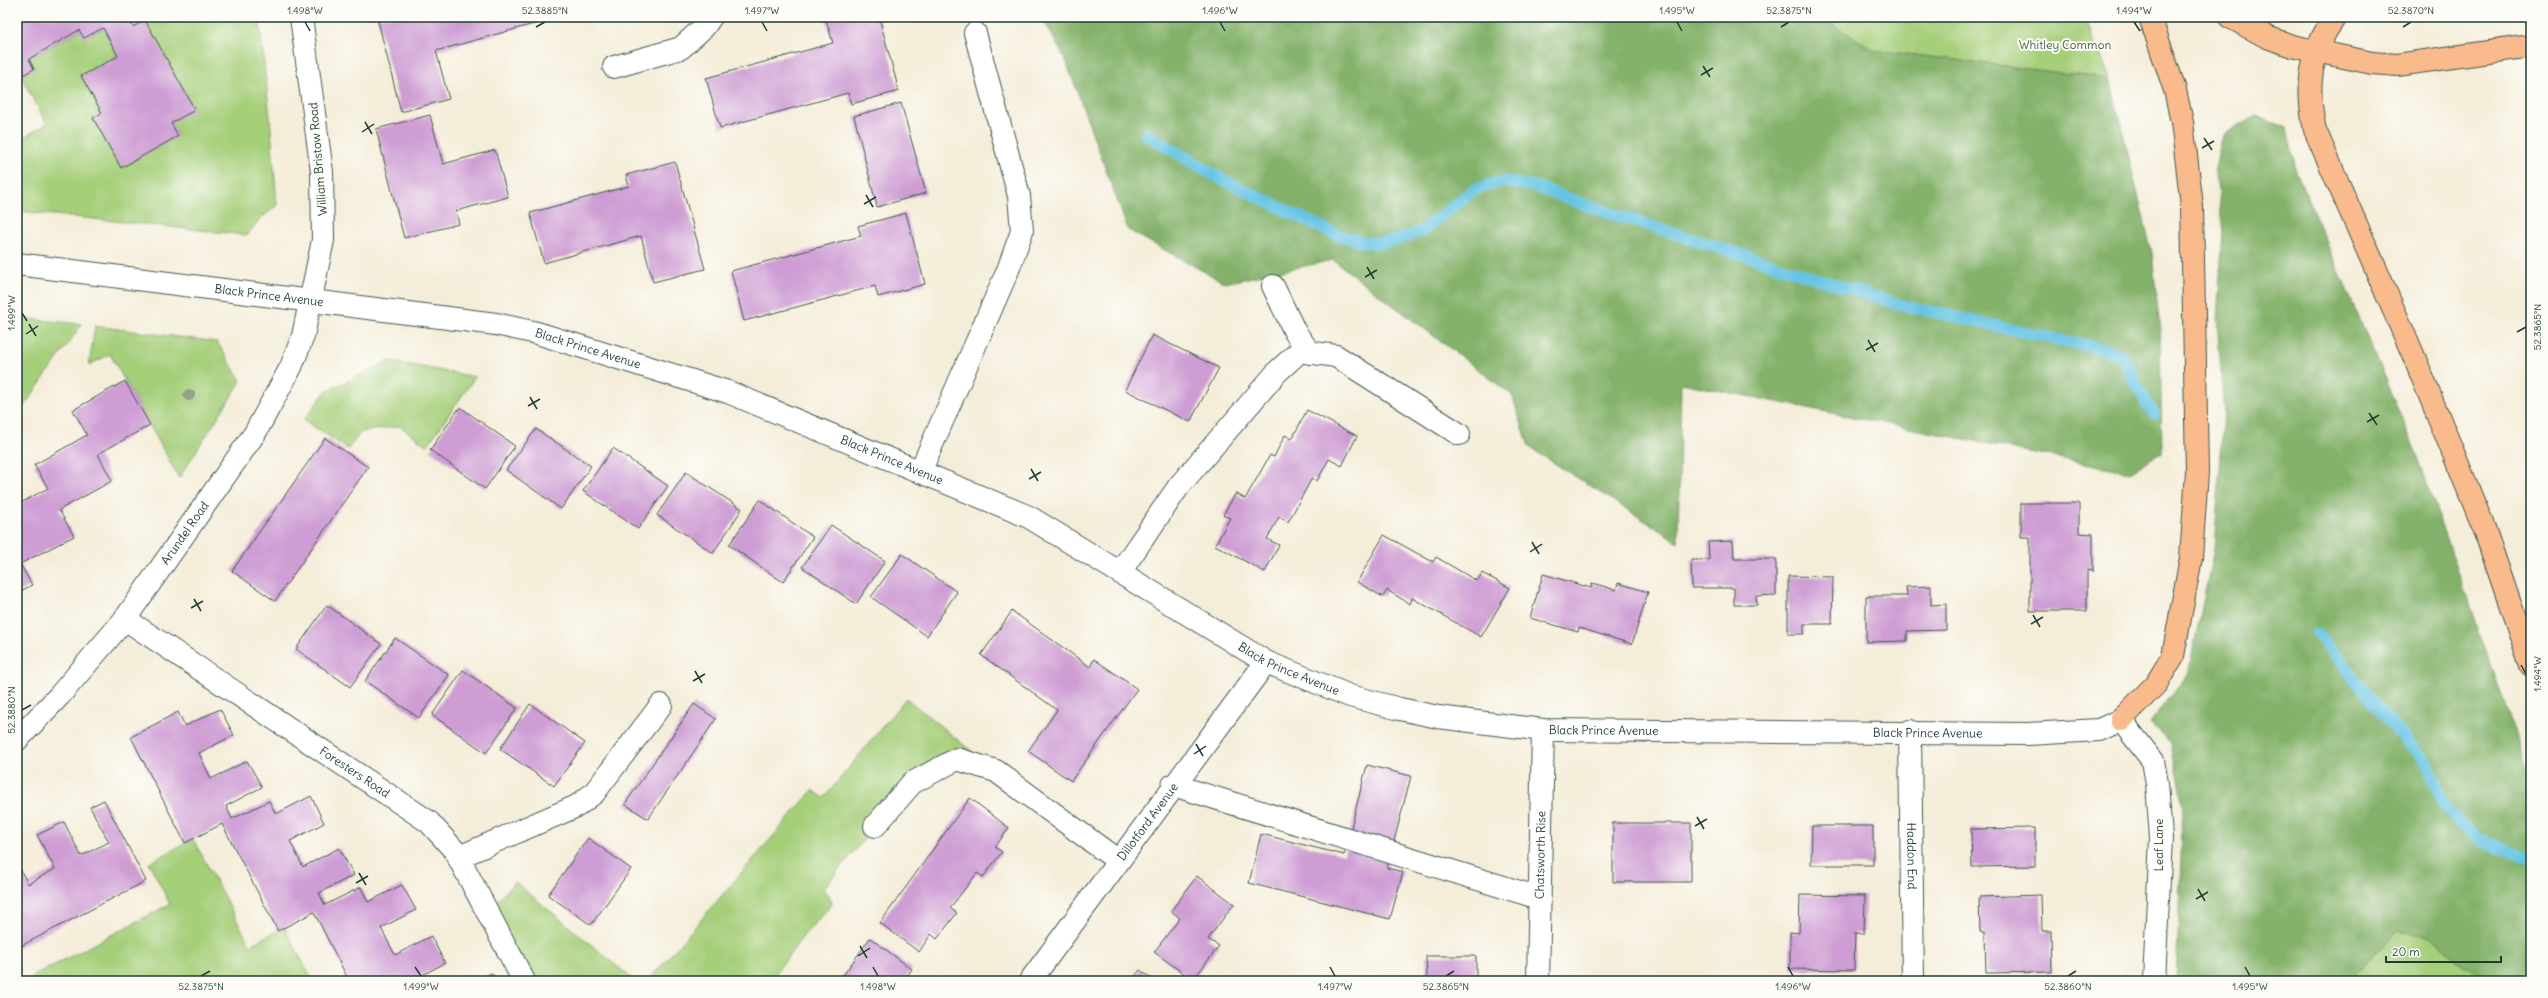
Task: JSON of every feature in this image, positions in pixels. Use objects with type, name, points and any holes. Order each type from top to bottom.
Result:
[{"type":"highway","points":[[2121,720],[2156,684],[2173,656],[2190,558],[2197,472],[2192,206],[2182,122],[2175,90],[2150,17]]},
{"type":"highway","points":[[2230,17],[2267,37],[2316,52],[2366,63],[2396,64],[2531,46]]},
{"type":"highway","points":[[2335,17],[2322,38],[2316,52],[2309,87],[2315,130],[2412,352],[2484,528],[2531,665]]},
{"type":"street","name":"William Bristow Road","points":[[301,17],[317,129],[324,205],[323,240],[312,300]]},
{"type":"street","points":[[614,67],[680,48],[704,27],[711,17]]},
{"type":"street","points":[[920,472],[1008,270],[1022,231],[1019,196],[975,33]]},
{"type":"street","name":"Black Prince Avenue","points":[[17,264],[496,324],[537,334],[728,392],[1029,517],[1266,662],[1350,696],[1400,709],[1438,717],[1543,730],[1910,731],[2028,734],[2098,730],[2121,720]]},
{"type":"street","points":[[1273,286],[1295,332],[1310,353]]},
{"type":"street","name":"Arundel Road","points":[[17,740],[60,695],[125,619],[255,433],[291,367],[303,336],[312,300]]},
{"type":"street","points":[[1120,572],[1179,486],[1278,371],[1300,351],[1336,356],[1459,434]]},
{"type":"street","name":"Foresters Road","points":[[125,619],[430,822],[459,857],[524,981]]},
{"type":"street","name":"Dillotford Avenue","points":[[1030,981],[1173,785],[1266,662]]},
{"type":"street","points":[[459,857],[577,806],[594,792],[661,705]]},
{"type":"street","name":"Leaf Lane","points":[[2121,720],[2153,761],[2157,783],[2161,838],[2154,981]]},
{"type":"street","name":"Chatsworth Rise","points":[[1538,981],[1543,730]]},
{"type":"street","name":"Haddon End","points":[[1910,731],[1913,981]]},
{"type":"street","points":[[875,826],[912,783],[957,759],[996,771],[1118,860]]},
{"type":"street","points":[[1173,785],[1539,898]]},
{"type":"green space","points":[[127,17],[259,17],[270,118],[277,205],[259,220],[247,235],[17,211],[17,141],[47,124],[21,76],[34,69],[29,59],[79,30],[84,38],[103,28],[118,56],[81,76],[102,113],[93,118],[121,168],[178,136],[171,123],[144,20],[133,27]]},
{"type":"green space","points":[[1042,17],[1820,17],[1874,50],[2110,79],[2152,253],[2160,331],[2162,453],[2130,472],[1681,383],[1678,542],[1529,447],[1512,395],[1333,260],[1225,283],[1128,230],[1066,61]]},
{"type":"green space","name":"Whitley Common","points":[[1820,17],[2085,17],[2110,79],[1874,50]]},
{"type":"green space","points":[[2256,115],[2287,128],[2296,170],[2418,457],[2518,742],[2531,793],[2531,981],[2490,981],[2457,960],[2431,936],[2397,931],[2348,981],[2176,981],[2183,806],[2171,744],[2150,724],[2188,674],[2214,549],[2224,412],[2217,320],[2223,232],[2215,167],[2223,135]]},
{"type":"green space","points":[[17,318],[82,324],[17,416]]},
{"type":"green space","points":[[95,326],[217,342],[241,381],[179,478],[110,354],[89,365]]},
{"type":"green space","points":[[390,361],[475,377],[427,446],[400,426],[361,432],[348,449],[304,420],[326,391]]},
{"type":"green space","points":[[906,698],[996,771],[957,759],[875,826],[823,889],[829,895],[832,904],[804,935],[770,981],[648,981],[813,790],[824,798]]},
{"type":"green space","points":[[193,839],[250,945],[284,927],[313,981],[24,981],[170,904],[149,863]]},
{"type":"green space","points":[[515,882],[635,981],[524,981],[487,911]]},
{"type":"green space","points":[[2397,931],[2431,936],[2457,960],[2490,981],[2348,981]]},
{"type":"building","points":[[17,17],[127,17],[133,27],[145,20],[195,110],[171,123],[178,136],[121,168],[93,118],[102,113],[81,76],[118,56],[103,28],[84,38],[79,30],[29,59],[34,69],[17,78]]},
{"type":"building","points":[[377,17],[559,17],[436,51],[449,99],[401,112]]},
{"type":"building","points":[[825,17],[879,17],[899,91],[851,104],[848,93],[720,128],[706,78],[833,43]]},
{"type":"building","points":[[901,103],[926,193],[877,207],[854,116]]},
{"type":"building","points":[[430,115],[443,164],[495,150],[508,197],[456,211],[459,224],[404,238],[376,129]]},
{"type":"building","points":[[675,162],[705,269],[653,282],[641,236],[544,263],[530,213],[629,186],[626,175]]},
{"type":"building","points":[[906,213],[925,284],[878,297],[875,286],[744,321],[731,271],[861,236],[858,226]]},
{"type":"building","points":[[1152,335],[1219,368],[1190,422],[1125,390]]},
{"type":"building","points":[[125,381],[150,425],[98,454],[112,481],[59,510],[74,536],[20,564],[32,585],[17,593],[17,505],[48,488],[34,465],[87,435],[73,410]]},
{"type":"building","points":[[460,407],[515,446],[485,489],[430,450]]},
{"type":"building","points":[[1307,410],[1357,436],[1342,466],[1329,459],[1317,481],[1312,478],[1288,522],[1279,517],[1267,539],[1279,545],[1265,572],[1215,545],[1230,518],[1223,515],[1236,493],[1245,499],[1270,455],[1274,457],[1285,435],[1292,439]]},
{"type":"building","points":[[536,429],[591,466],[561,509],[506,470]]},
{"type":"building","points":[[325,438],[368,467],[275,601],[232,571]]},
{"type":"building","points":[[613,448],[668,486],[638,529],[583,491]]},
{"type":"building","points":[[686,472],[742,509],[713,553],[657,515]]},
{"type":"building","points":[[760,500],[813,537],[783,582],[729,545]]},
{"type":"building","points":[[2021,503],[2079,503],[2079,533],[2093,534],[2093,571],[2087,570],[2087,611],[2030,611],[2030,537],[2021,537]]},
{"type":"building","points":[[831,525],[885,561],[856,604],[802,567]]},
{"type":"building","points":[[1384,535],[1433,562],[1436,557],[1477,581],[1482,573],[1510,588],[1481,637],[1412,598],[1410,604],[1387,590],[1383,597],[1357,582]]},
{"type":"building","points":[[1733,541],[1734,559],[1776,559],[1776,595],[1756,596],[1757,605],[1734,605],[1734,588],[1692,588],[1691,560],[1709,560],[1708,542]]},
{"type":"building","points":[[902,554],[957,592],[927,636],[871,597]]},
{"type":"building","points":[[1543,574],[1591,588],[1592,583],[1616,590],[1618,583],[1648,592],[1632,644],[1579,628],[1578,632],[1530,618]]},
{"type":"building","points":[[1788,576],[1833,577],[1832,624],[1804,624],[1804,634],[1788,634]]},
{"type":"building","points":[[1931,586],[1931,605],[1946,604],[1946,630],[1907,631],[1907,641],[1866,642],[1866,596],[1907,596],[1906,587]]},
{"type":"building","points":[[327,605],[381,644],[350,687],[296,649]]},
{"type":"building","points":[[1012,611],[1090,667],[1094,659],[1137,689],[1071,781],[1028,751],[1057,710],[981,655]]},
{"type":"building","points":[[395,638],[449,675],[419,718],[365,681]]},
{"type":"building","points":[[463,670],[517,708],[486,753],[432,715]]},
{"type":"building","points":[[530,704],[585,743],[554,786],[500,749]]},
{"type":"building","points":[[694,704],[716,719],[648,819],[625,804]]},
{"type":"building","points":[[220,709],[234,735],[199,753],[211,779],[247,761],[262,787],[226,806],[232,819],[269,801],[276,814],[311,796],[324,823],[290,841],[303,867],[339,848],[354,875],[319,893],[325,905],[361,887],[368,902],[402,885],[416,910],[381,928],[395,955],[431,936],[445,963],[411,981],[349,981],[314,912],[278,931],[222,824],[185,843],[131,737],[178,712],[185,726]]},
{"type":"building","points":[[1367,765],[1411,776],[1387,868],[1403,872],[1390,919],[1249,883],[1261,834],[1344,855]]},
{"type":"building","points":[[970,798],[1009,828],[995,847],[1002,852],[983,877],[977,873],[950,908],[957,913],[937,939],[931,934],[919,952],[880,923]]},
{"type":"building","points":[[104,800],[146,881],[17,948],[17,863],[28,884],[55,869],[37,835],[64,822],[81,856],[109,842],[90,807]]},
{"type":"building","points":[[1613,823],[1691,823],[1691,882],[1613,882]]},
{"type":"building","points":[[1812,826],[1873,826],[1873,865],[1811,865]]},
{"type":"building","points":[[2035,828],[2035,866],[1972,867],[1971,829]]},
{"type":"building","points":[[588,838],[631,869],[591,925],[548,895]]},
{"type":"building","points":[[1197,876],[1234,904],[1208,939],[1219,946],[1193,980],[1154,952],[1180,918],[1171,911]]},
{"type":"building","points":[[1800,895],[1865,896],[1864,934],[1855,933],[1854,970],[1790,969],[1790,932],[1799,933]]},
{"type":"building","points":[[2041,895],[2042,931],[2051,931],[2052,972],[1986,973],[1985,932],[1980,932],[1979,897]]},
{"type":"building","points":[[870,938],[912,969],[903,981],[839,981]]},
{"type":"building","points":[[1426,956],[1476,956],[1476,981],[1427,981]]},
{"type":"building","points":[[1140,970],[1155,981],[1131,981]]},
{"type":"building","points":[[492,973],[497,981],[476,981]]},
{"type":"building","points":[[451,976],[453,981],[442,981]]},
{"type":"waterway","points":[[1146,134],[1223,180],[1337,235],[1362,242],[1380,243],[1401,239],[1422,231],[1475,189],[1503,181],[1537,187],[1600,210],[1901,305],[2110,351],[2122,356],[2147,404],[2154,413]]},
{"type":"waterway","points":[[2318,634],[2383,714],[2428,764],[2445,808],[2478,839],[2531,859]]}]
